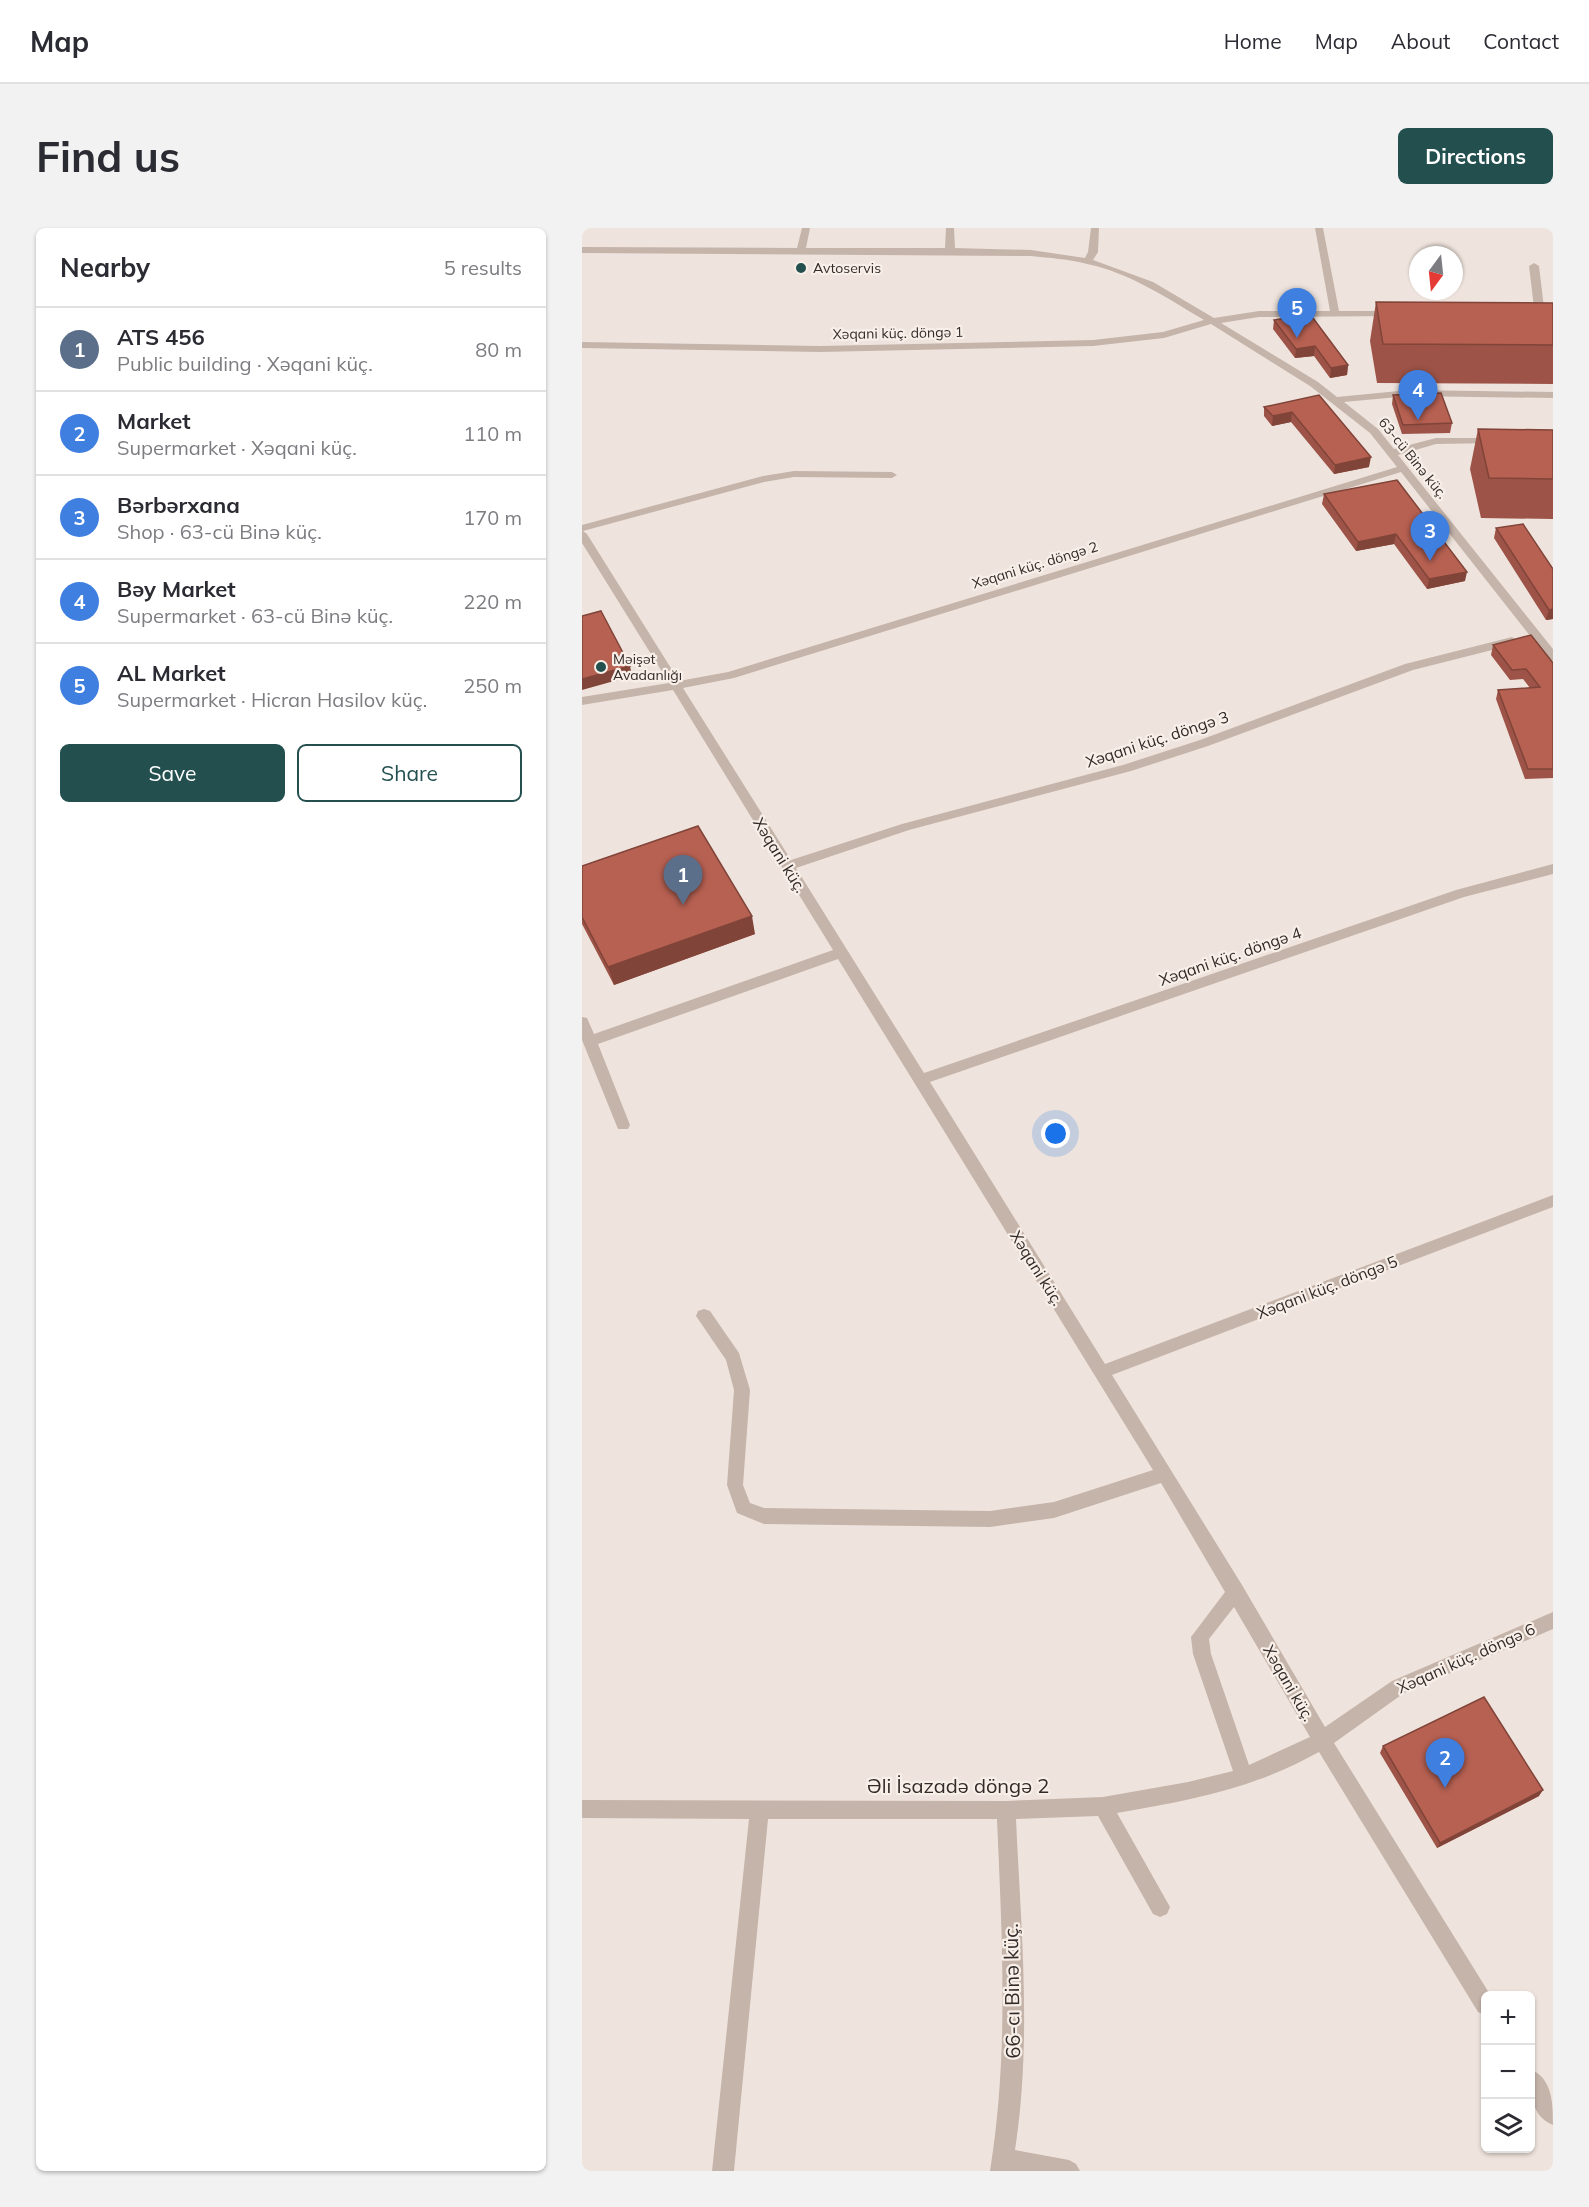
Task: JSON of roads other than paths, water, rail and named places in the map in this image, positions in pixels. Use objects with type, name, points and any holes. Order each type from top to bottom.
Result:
[{"type":"street","points":[[801,250],[806,228]]},
{"type":"street","points":[[950,228],[950,251]]},
{"type":"street","points":[[1088,261],[1093,252],[1095,228]]},
{"type":"street","points":[[1319,228],[1335,313]]},
{"type":"street","name":"63-cü Binə küç.","points":[[582,250],[950,251],[1031,254],[1088,261],[1150,284],[1337,400],[1374,431],[1553,657]]},
{"type":"street","points":[[1534,266],[1540,315]]},
{"type":"street","name":"Xəqani küç. döngə 1","points":[[582,345],[820,349],[1093,343],[1164,335],[1212,321],[1259,314],[1403,314]]},
{"type":"street","points":[[1528,315],[1553,316]]},
{"type":"street","points":[[1337,400],[1409,393],[1553,395]]},
{"type":"street","points":[[1392,453],[1436,441],[1508,440]]},
{"type":"street","name":"Xəqani küç. döngə 2","points":[[582,701],[675,687],[730,675],[1403,468]]},
{"type":"street","points":[[582,528],[784,475],[892,475]]},
{"type":"street","name":"Xəqani küç.","points":[[582,534],[1165,1474],[1322,1740],[1481,1999]]},
{"type":"street","name":"Xəqani küç. döngə 3","points":[[787,866],[906,827],[1127,768],[1204,743],[1408,667],[1535,635]]},
{"type":"street","name":"Xəqani küç. döngə 4","points":[[920,1080],[1461,893],[1553,869]]},
{"type":"street","points":[[590,1041],[842,952]]},
{"type":"street","points":[[582,1022],[623,1125]]},
{"type":"street","name":"Xəqani küç. döngə 5","points":[[1102,1372],[1553,1201]]},
{"type":"street","points":[[704,1316],[734,1358],[742,1390],[735,1485],[743,1508],[764,1516],[990,1519],[1054,1510],[1165,1474]]},
{"type":"street","points":[[1236,1591],[1200,1637],[1202,1654],[1244,1778]]},
{"type":"street","name":"Xəqani küç. döngə 6","points":[[1322,1740],[1398,1687],[1553,1620]]},
{"type":"street","name":"Əli İsazadə döngə 2","points":[[582,1809],[1006,1810],[1103,1806],[1188,1791],[1244,1778],[1322,1740]]},
{"type":"street","points":[[1103,1806],[1160,1907]]},
{"type":"street","points":[[723,2171],[760,1808]]},
{"type":"street","name":"66-cı Binə küç.","points":[[1002,2165],[1013,2081],[1014,2012],[1006,1810]]},
{"type":"street","points":[[1535,2087],[1553,2115]]},
{"type":"street","points":[[1002,2165],[1069,2171]]},
{"type":"place","name":"Avtoservis","points":[[801,268]]},
{"type":"place","name":"AL Market","points":[[1297,338]]},
{"type":"place","name":"Bəy Market","points":[[1418,420]]},
{"type":"place","name":"Bərbərxana","points":[[1430,561]]},
{"type":"place","name":"Məişət Avadanlığı","points":[[601,667]]},
{"type":"place","name":"ATS 456","points":[[683,905]]},
{"type":"place","name":"Market","points":[[1445,1788]]}]
